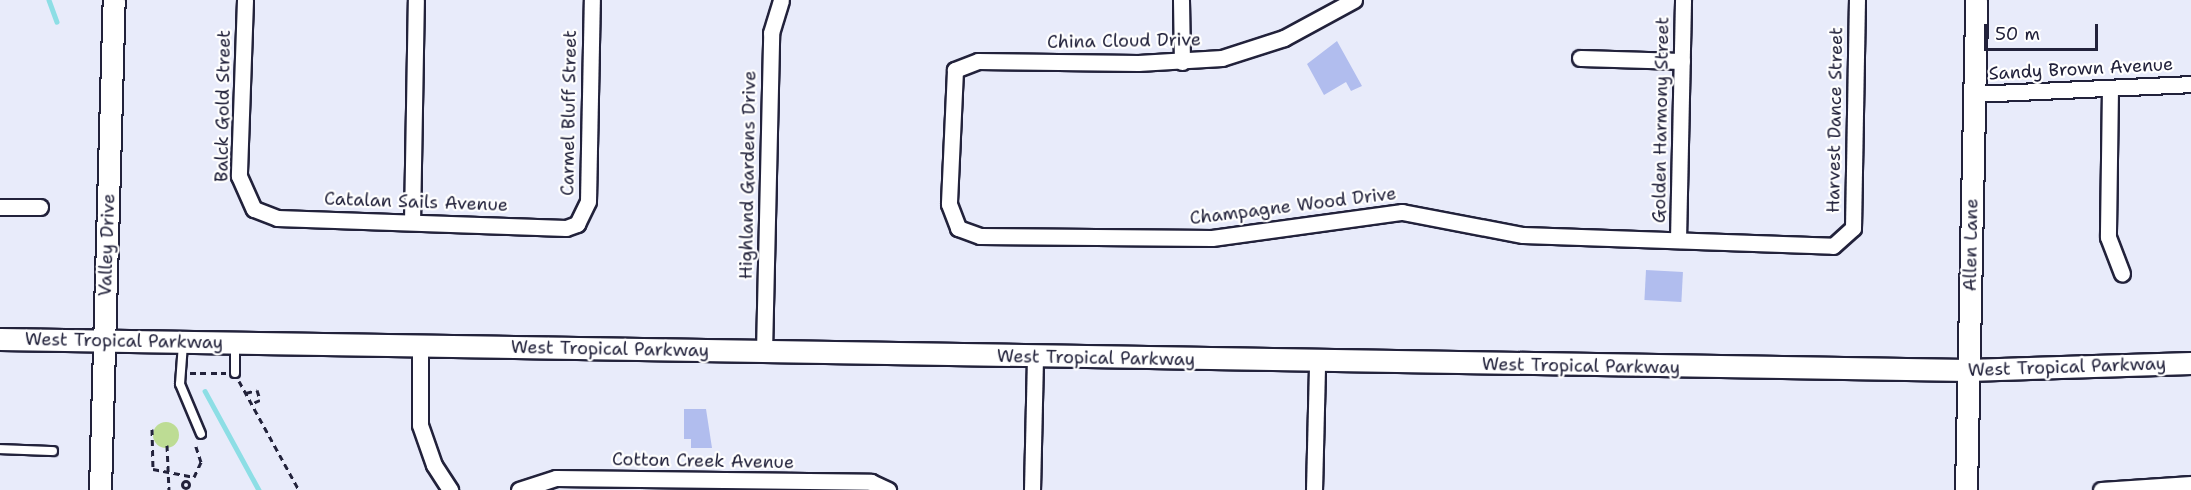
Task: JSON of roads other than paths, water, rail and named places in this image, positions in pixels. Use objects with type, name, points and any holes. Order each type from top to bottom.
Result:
[{"type":"main road","name":"Valley Drive","points":[[100,490],[114,0]]},
{"type":"main road","name":"Allen Lane","points":[[1966,490],[1976,0]]},
{"type":"main road","name":"West Tropical Parkway","points":[[0,339],[1317,363],[1968,370],[2191,363]]},
{"type":"street","name":"Balck Gold Street","points":[[245,0],[239,176],[254,208]]},
{"type":"street","points":[[412,222],[416,0]]},
{"type":"street","name":"Carmel Bluff Street","points":[[577,224],[588,201],[592,0]]},
{"type":"street","name":"Highland Gardens Drive","points":[[764,352],[771,33],[781,0]]},
{"type":"street","points":[[1180,0],[1182,62]]},
{"type":"street","name":"China Cloud Drive","points":[[958,228],[950,204],[955,70],[978,61],[1182,62],[1222,58],[1284,38],[1354,0]]},
{"type":"street","name":"Golden Harmony Street","points":[[1678,240],[1683,0]]},
{"type":"street","name":"Harvest Dance Street","points":[[1845,238],[1853,228],[1857,0]]},
{"type":"street","points":[[1580,58],[1682,61]]},
{"type":"street","name":"Sandy Brown Avenue","points":[[1973,94],[2191,84]]},
{"type":"street","points":[[2110,88],[2108,237],[2122,273]]},
{"type":"street","points":[[0,207],[40,207]]},
{"type":"street","name":"Catalan Sails Avenue","points":[[254,208],[277,219],[566,228],[577,224]]},
{"type":"street","name":"Champagne Wood Drive","points":[[958,228],[980,236],[1212,238],[1402,212],[1522,235],[1822,248],[1845,238]]},
{"type":"street","points":[[420,345],[420,425],[434,465],[450,490]]},
{"type":"street","points":[[1032,490],[1035,357]]},
{"type":"street","points":[[1314,490],[1317,363]]},
{"type":"street","name":"Cotton Creek Avenue","points":[[519,490],[556,478],[871,482],[888,490]]},
{"type":"street","points":[[2101,489],[2191,484]]},
{"type":"lane","points":[[184,342],[180,373],[184,399],[201,434]]},
{"type":"lane","points":[[235,342],[235,373]]},
{"type":"lane","points":[[0,449],[52,451]]},
{"type":"waterway","points":[[49,0],[57,22]]},
{"type":"waterway","points":[[205,391],[259,490]]}]
